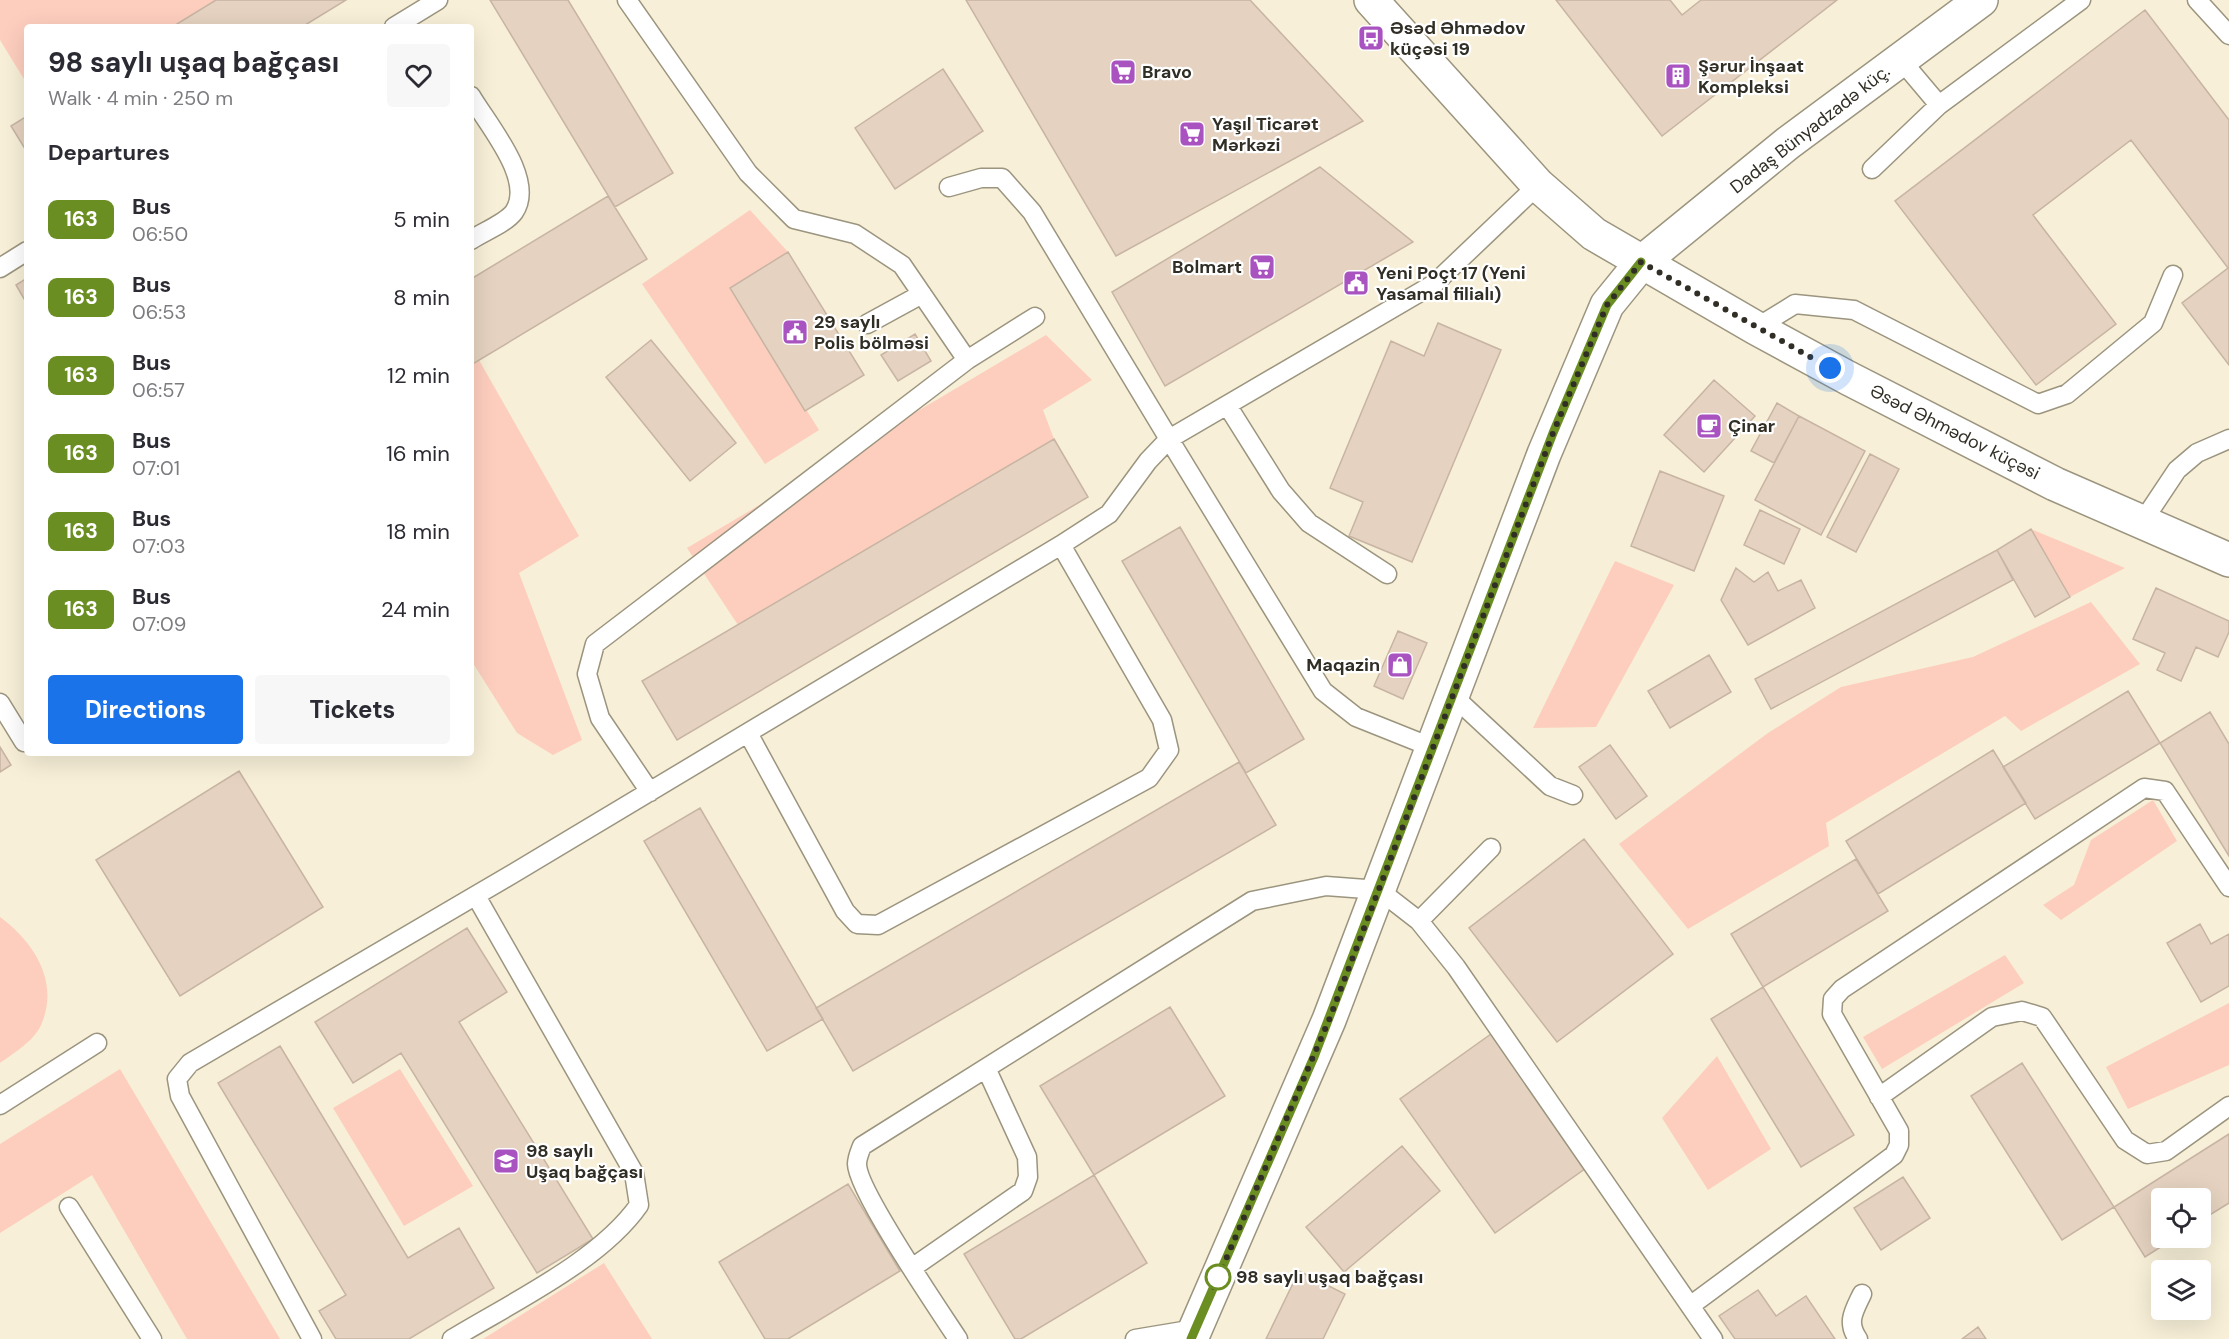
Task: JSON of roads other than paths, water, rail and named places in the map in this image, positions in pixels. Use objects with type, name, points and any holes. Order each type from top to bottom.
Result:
[{"type":"street","name":"Əsəd Əhmədov küçəsi","points":[[1371,0],[1538,184],[1594,234],[1756,328],[2055,484],[2229,560]]},
{"type":"street","name":"Dadaş Bünyadzadə küç.","points":[[1193,1334],[1314,1057],[1544,454],[1607,305],[1641,262],[1788,143],[1980,0]]},
{"type":"lane","points":[[405,24],[424,19],[438,0]]},
{"type":"lane","points":[[627,0],[756,181],[794,219],[855,234],[902,265],[967,360]]},
{"type":"lane","points":[[1872,169],[1939,105],[2081,0]]},
{"type":"lane","points":[[2197,0],[2229,35]]},
{"type":"lane","points":[[1901,60],[1939,105]]},
{"type":"lane","points":[[474,101],[519,175],[522,193],[513,213],[474,238]]},
{"type":"lane","points":[[949,187],[981,178],[1002,177],[1032,212],[1323,691],[1356,717],[1431,747]]},
{"type":"lane","points":[[312,1339],[180,1096],[177,1079],[190,1064],[650,792],[1108,514],[1148,461],[1169,439],[1434,284],[1538,184]]},
{"type":"lane","points":[[0,268],[24,253]]},
{"type":"lane","points":[[1756,328],[1795,304],[1854,310],[2038,404],[2067,394],[2153,323],[2173,275]]},
{"type":"lane","points":[[867,324],[922,294]]},
{"type":"lane","points":[[650,792],[600,718],[587,674],[595,644],[967,360],[1035,317]]},
{"type":"lane","points":[[1227,405],[1281,491],[1310,523],[1387,574]]},
{"type":"lane","points":[[2143,521],[2177,471],[2197,453],[2229,439]]},
{"type":"lane","points":[[748,733],[845,911],[857,924],[878,925],[1149,778],[1169,750],[1162,720],[1061,544]]},
{"type":"lane","points":[[1451,694],[1551,786],[1573,795]]},
{"type":"lane","points":[[0,703],[24,742]]},
{"type":"lane","points":[[1690,1306],[1894,1155],[1899,1145],[1899,1131],[1832,1014],[1833,999],[1842,989],[2144,788],[2165,791],[2229,887]]},
{"type":"lane","points":[[1419,921],[1491,848]]},
{"type":"lane","points":[[958,1339],[912,1268],[862,1181],[857,1164],[862,1146],[1252,901],[1326,886],[1379,890],[1419,921],[1456,967],[1713,1339]]},
{"type":"lane","points":[[452,1339],[596,1251],[625,1224],[639,1205],[634,1173],[476,896]]},
{"type":"lane","points":[[1879,1097],[1992,1017],[2022,1011],[2042,1017],[2125,1140],[2147,1154],[2166,1151],[2229,1106]]},
{"type":"lane","points":[[0,1105],[97,1042]]},
{"type":"lane","points":[[912,1268],[1023,1191],[1028,1177],[1027,1157],[986,1068]]},
{"type":"lane","points":[[69,1207],[152,1339]]},
{"type":"lane","points":[[1858,1339],[1852,1330],[1850,1318],[1862,1294]]},
{"type":"lane","points":[[1135,1339],[1193,1334]]},
{"type":"place","name":"Əsəd Əhmədov küçəsi 19","points":[[1371,38]]},
{"type":"place","name":"Bravo","points":[[1123,72]]},
{"type":"place","name":"Şərur İnşaat Kompleksi","points":[[1678,76]]},
{"type":"place","name":"Yaşıl Ticarət Mərkəzi","points":[[1192,134]]},
{"type":"place","name":"Bolmart","points":[[1262,267]]},
{"type":"place","name":"Yeni Poçt 17 (Yeni Yasamal filialı)","points":[[1356,283]]},
{"type":"place","name":"29 saylı Polis bölməsi","points":[[795,332]]},
{"type":"place","name":"Çinar","points":[[1709,426]]},
{"type":"place","name":"Maqazin","points":[[1400,665]]},
{"type":"place","name":"98 saylı Uşaq bağçası","points":[[506,1161]]},
{"type":"place","name":"98 saylı uşaq bağçası","points":[[1218,1277]]}]
